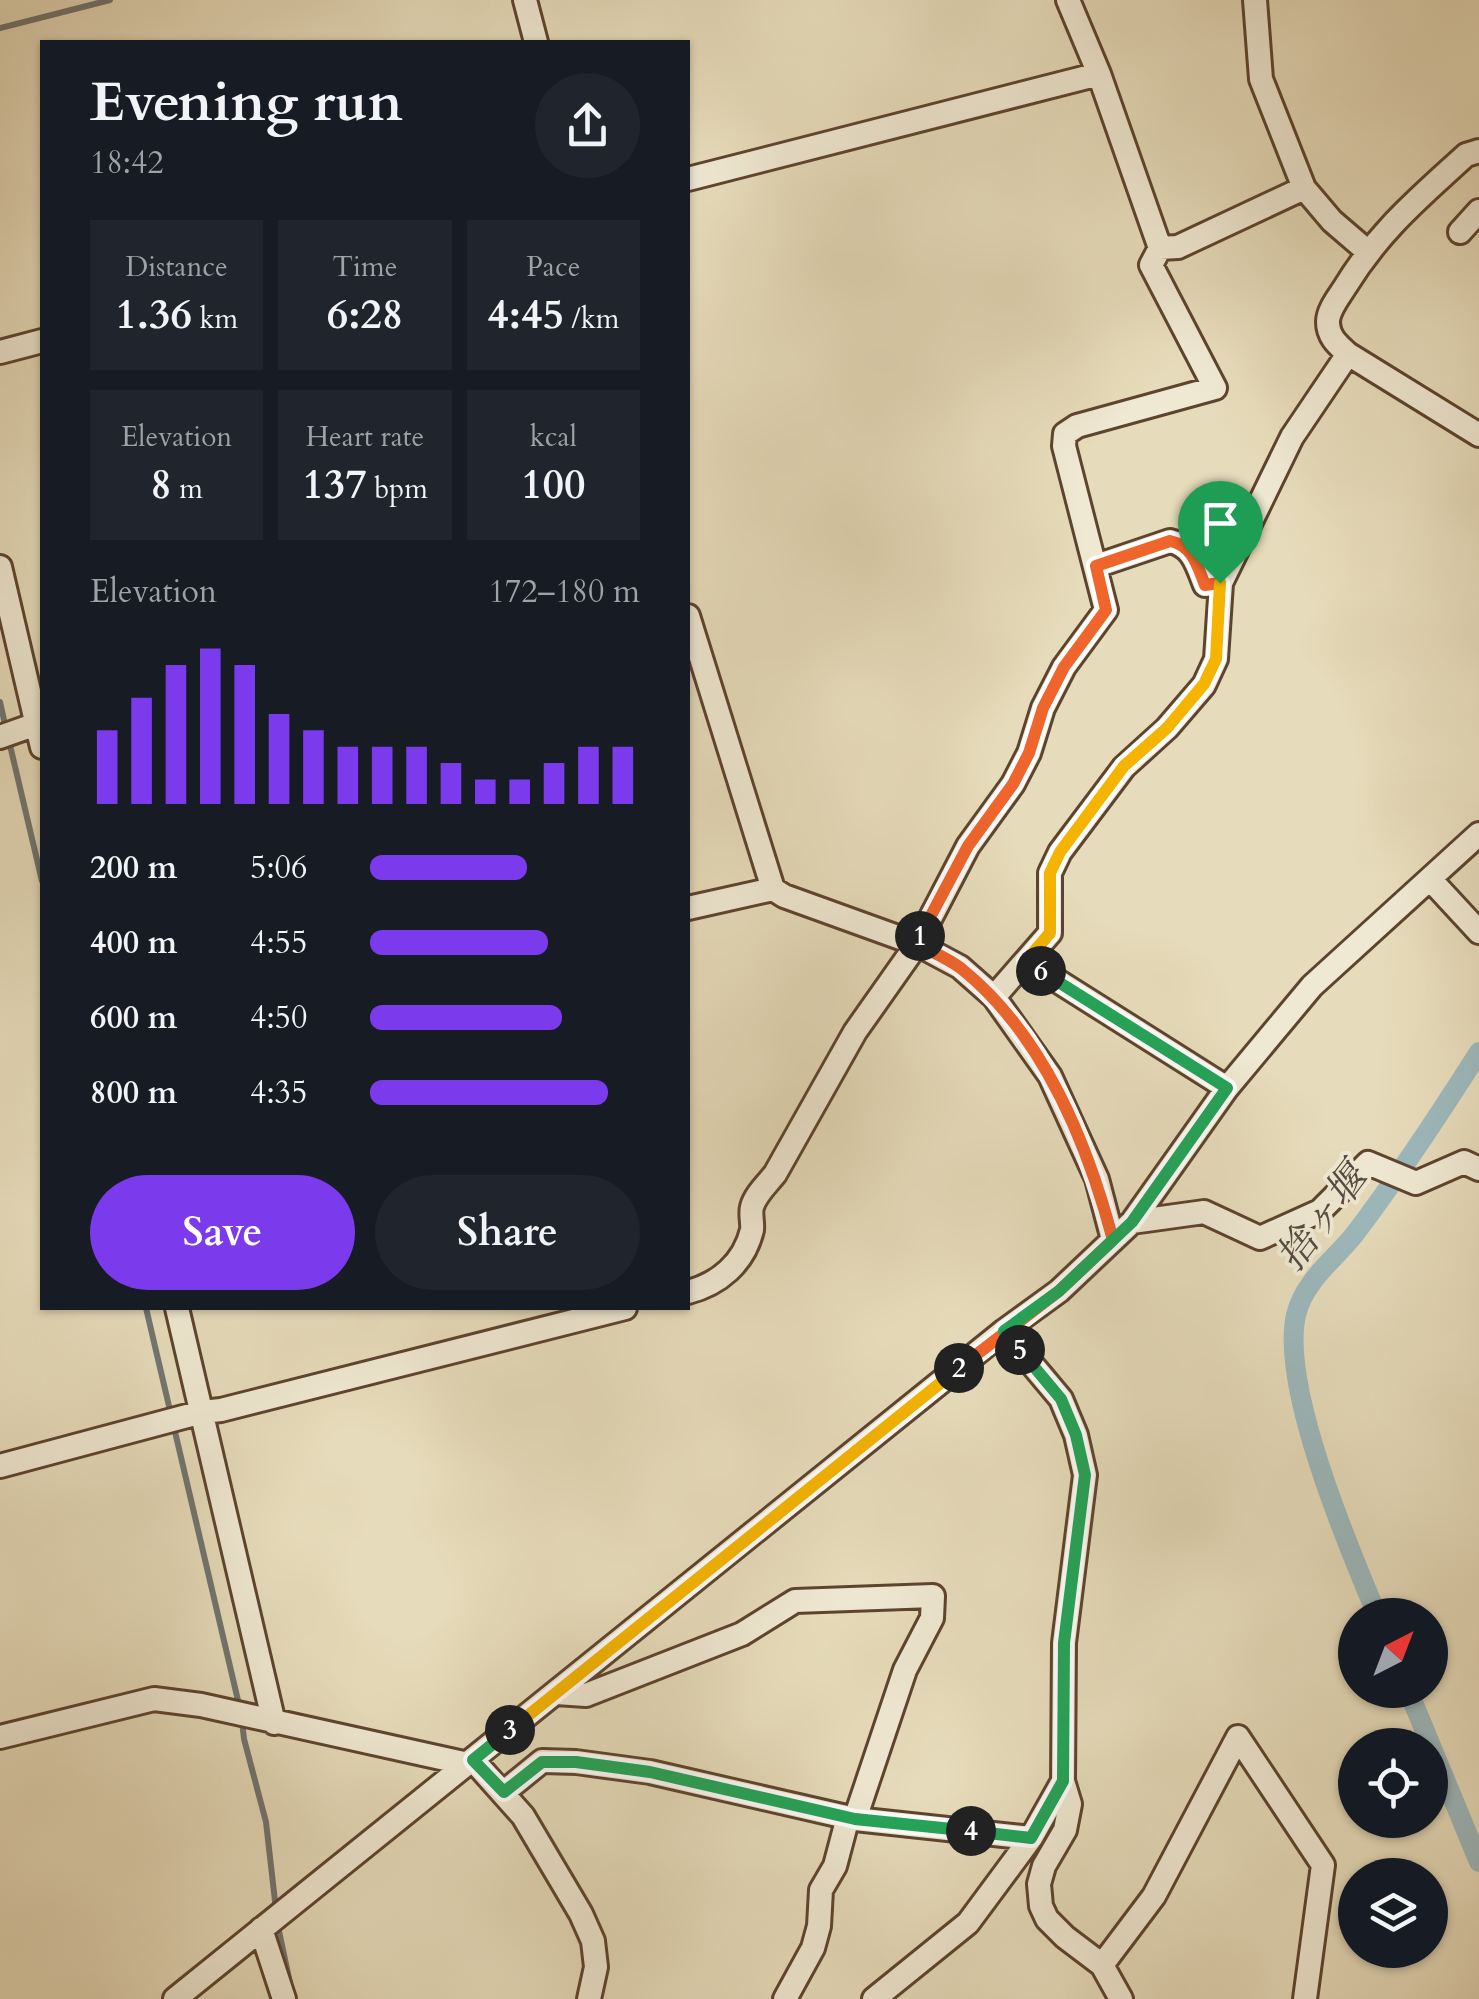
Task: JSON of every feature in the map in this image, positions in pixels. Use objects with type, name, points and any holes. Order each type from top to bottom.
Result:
[{"type":"street","points":[[525,0],[535,40]]},
{"type":"street","points":[[690,1291],[710,1286],[724,1276],[747,1244],[752,1207],[758,1194],[775,1174],[855,1032],[916,944],[968,846],[1013,784],[1064,667],[1106,610],[1064,446],[1065,434],[1077,426],[1215,388],[1151,265],[1160,248],[1099,74],[1068,0]]},
{"type":"street","points":[[1255,0],[1261,79],[1304,188],[1332,221],[1367,251]]},
{"type":"street","points":[[690,178],[1099,74]]},
{"type":"street","points":[[1479,151],[1466,154],[1396,218],[1367,251],[1330,311],[1328,325],[1333,340],[1348,354],[1479,435]]},
{"type":"street","points":[[1160,248],[1178,247],[1304,188]]},
{"type":"street","points":[[1460,232],[1479,210]]},
{"type":"street","points":[[0,352],[40,342]]},
{"type":"street","points":[[994,998],[1050,933],[1050,873],[1060,852],[1124,766],[1167,728],[1204,684],[1216,659],[1220,583],[1292,437],[1348,354]]},
{"type":"street","points":[[1096,566],[1170,541],[1191,551],[1205,585],[1220,583]]},
{"type":"street","points":[[0,567],[40,727]]},
{"type":"street","points":[[690,622],[773,889],[916,944],[960,967],[994,998],[1050,1076],[1097,1179],[1113,1240]]},
{"type":"street","points":[[0,736],[40,731]]},
{"type":"street","points":[[175,1999],[1004,1331],[1059,1291],[1132,1222],[1227,1088],[1312,986],[1479,834]]},
{"type":"street","points":[[1430,879],[1479,932]]},
{"type":"street","points":[[690,908],[773,889]]},
{"type":"street","points":[[1026,961],[1227,1088]]},
{"type":"street","points":[[1132,1222],[1204,1212],[1260,1238],[1320,1210],[1368,1164],[1416,1183],[1464,1162],[1479,1168]]},
{"type":"street","points":[[177,1310],[274,1723]]},
{"type":"street","points":[[0,1466],[618,1310]]},
{"type":"street","points":[[1004,1331],[1061,1399],[1076,1435],[1085,1475],[1064,1643],[1063,1781],[1070,1804],[1065,1830],[1044,1866],[1039,1884],[1041,1906],[1064,1938],[1102,1965],[1121,1999]]},
{"type":"street","points":[[556,1693],[586,1695],[742,1634],[795,1601],[934,1596],[932,1618],[905,1670],[834,1866],[821,1890],[814,1948],[785,1999]]},
{"type":"street","points":[[0,1737],[154,1699],[201,1705],[470,1762],[504,1792],[523,1816],[593,1940],[596,1967],[589,1999]]},
{"type":"street","points":[[1102,1965],[1154,1896],[1238,1737],[1324,1865],[1305,1999]]},
{"type":"street","points":[[504,1792],[542,1762],[576,1762],[650,1772],[851,1818],[1031,1838]]},
{"type":"street","points":[[874,1999],[968,1923],[1031,1838],[1063,1781]]},
{"type":"street","points":[[261,1929],[284,1999]]},
{"type":"waterway","points":[[0,28],[110,0]]},
{"type":"waterway","points":[[0,702],[6,729]]},
{"type":"waterway","points":[[9,741],[40,873]]},
{"type":"waterway","name":"捨ヶ堰","points":[[1370,1598],[1334,1508],[1307,1423],[1294,1345],[1296,1315],[1305,1292],[1371,1213],[1479,1052]]},
{"type":"waterway","points":[[146,1310],[240,1709]]},
{"type":"waterway","name":"捨ヶ堰","points":[[1415,1708],[1479,1862]]},
{"type":"waterway","points":[[242,1721],[266,1822],[276,1910]]},
{"type":"waterway","points":[[277,1922],[290,1983]]},
{"type":"route","points":[[1220,583],[1205,585],[1191,551],[1170,541],[1096,566],[1106,610],[1064,667],[1013,784],[968,846],[916,944],[960,967],[994,998],[1050,1076],[1097,1179],[1113,1240],[1059,1291],[1004,1331],[473,1760],[504,1792],[542,1762],[576,1762],[650,1772],[855,1819],[1031,1838],[1063,1781],[1064,1643],[1085,1475],[1076,1435],[1061,1399],[1004,1331],[1059,1291],[1113,1240],[1132,1222],[1227,1088],[1026,961],[1050,933],[1050,873],[1060,852],[1124,766],[1167,728],[1204,684],[1216,659],[1220,583]]}]
